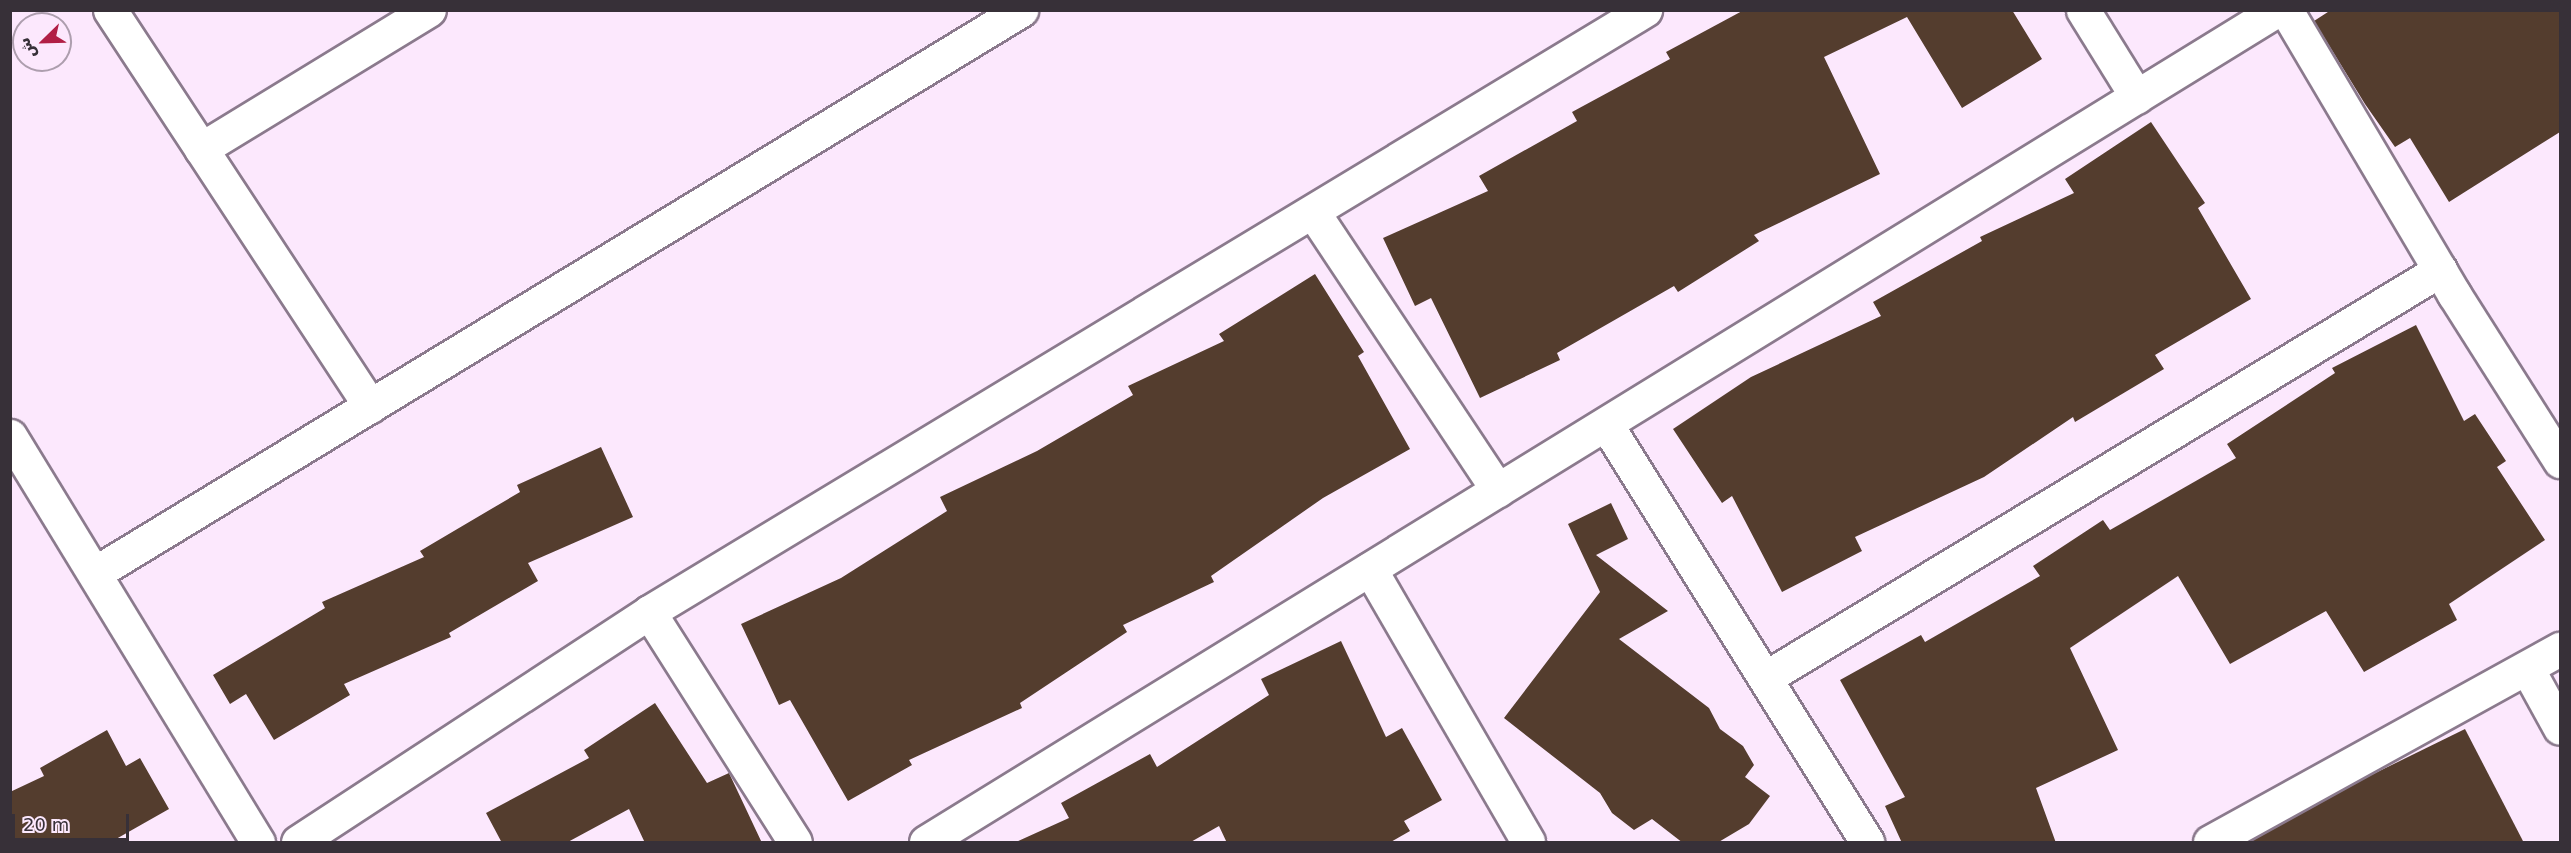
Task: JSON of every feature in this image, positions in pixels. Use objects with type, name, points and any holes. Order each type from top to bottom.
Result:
[{"type":"street","points":[[110,10],[370,406]]},
{"type":"street","points":[[201,149],[429,10]]},
{"type":"street","points":[[95,573],[1021,10]]},
{"type":"street","points":[[298,843],[649,612],[1645,10]]},
{"type":"street","points":[[2083,10],[2137,97]]},
{"type":"street","points":[[926,843],[2277,10]]},
{"type":"street","points":[[2286,10],[2440,270],[2560,461]]},
{"type":"street","points":[[1313,212],[1498,490]]},
{"type":"street","points":[[1765,678],[2440,270]]},
{"type":"street","points":[[1606,424],[1868,843]]},
{"type":"street","points":[[10,436],[258,843]]},
{"type":"street","points":[[1370,569],[1528,843]]},
{"type":"street","points":[[649,612],[795,843]]},
{"type":"street","points":[[2210,843],[2560,650]]},
{"type":"street","points":[[2527,668],[2560,728]]},
{"type":"building","points":[[1744,10],[2012,10],[2042,59],[1962,108],[1907,17],[1824,57],[1880,174],[1754,235],[1759,241],[1678,292],[1674,286],[1557,353],[1560,360],[1480,398],[1431,298],[1415,306],[1383,238],[1488,191],[1479,176],[1577,121],[1572,112],[1670,59],[1666,52]]},
{"type":"building","points":[[2331,10],[2560,10],[2560,132],[2449,202],[2410,138],[2395,147],[2365,104],[2314,21]]},
{"type":"building","points":[[2151,122],[2205,203],[2198,208],[2251,299],[2155,355],[2164,369],[2075,422],[2073,417],[1984,477],[1855,537],[1862,551],[1782,592],[1732,496],[1722,503],[1673,429],[1751,377],[1881,316],[1873,302],[1982,241],[1980,237],[2074,193],[2065,179]]},
{"type":"building","points":[[1315,274],[1364,352],[1358,356],[1410,449],[1323,498],[1211,576],[1214,582],[1123,625],[1127,632],[1020,703],[1022,708],[909,760],[912,765],[848,801],[790,700],[779,705],[741,624],[841,578],[947,511],[940,497],[1037,451],[1133,395],[1128,386],[1224,341],[1219,334]]},
{"type":"building","points":[[2416,325],[2464,421],[2475,414],[2506,461],[2497,467],[2545,540],[2449,604],[2457,620],[2364,672],[2326,611],[2230,664],[2178,576],[2070,648],[2118,750],[2036,788],[2056,843],[1902,843],[1885,806],[1905,797],[1840,680],[1921,635],[1925,642],[2040,576],[2033,566],[2103,520],[2110,530],[2236,458],[2227,444],[2335,373],[2332,368]]},
{"type":"building","points":[[601,447],[633,517],[528,563],[538,581],[449,633],[451,637],[344,684],[350,695],[274,740],[246,694],[230,704],[213,675],[325,608],[322,602],[424,557],[420,551],[520,492],[517,485]]},
{"type":"building","points":[[1611,503],[1628,539],[1596,555],[1668,611],[1619,639],[1709,708],[1720,729],[1743,746],[1754,765],[1745,777],[1770,796],[1749,824],[1717,843],[1683,843],[1652,819],[1634,830],[1612,813],[1600,793],[1504,718],[1600,592],[1568,524]]},
{"type":"building","points":[[1341,641],[1386,737],[1402,728],[1442,800],[1404,821],[1410,831],[1389,843],[1227,843],[1219,826],[1189,843],[1014,843],[1069,818],[1061,803],[1150,754],[1157,767],[1269,695],[1261,679]]},
{"type":"building","points":[[655,703],[707,783],[729,773],[762,843],[645,843],[629,809],[566,843],[502,843],[486,813],[589,758],[584,750]]},
{"type":"building","points":[[2465,729],[2524,843],[2248,843],[2357,782]]},
{"type":"building","points":[[107,730],[126,766],[140,758],[169,809],[109,843],[10,843],[10,792],[44,776],[40,768]]}]
